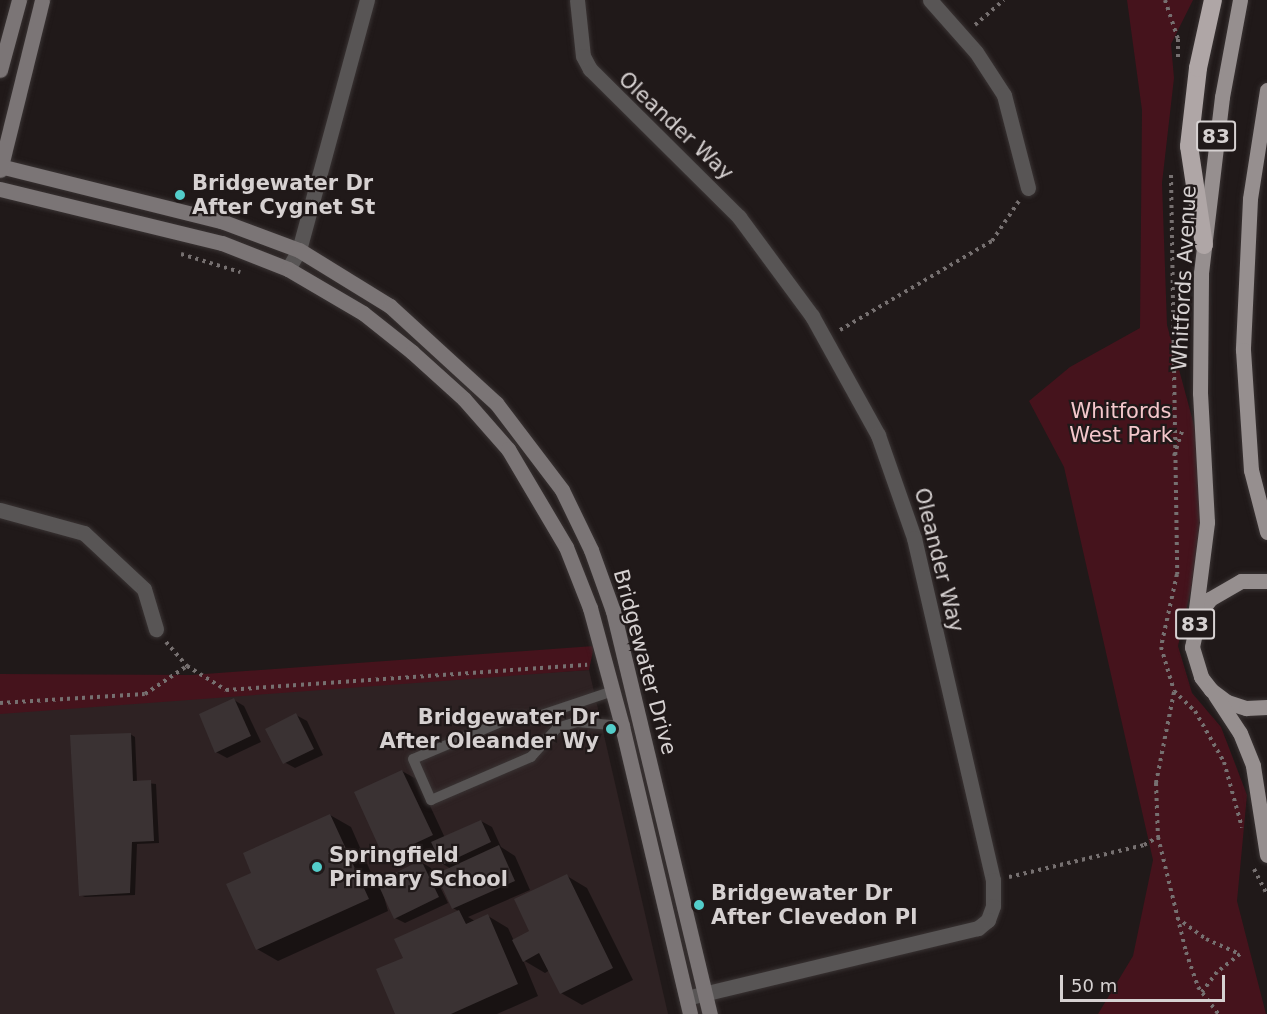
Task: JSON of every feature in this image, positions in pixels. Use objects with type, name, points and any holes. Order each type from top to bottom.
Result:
[{"type":"highway","points":[[1204,245],[1189,146],[1198,68],[1213,0]]},
{"type":"main road","name":"Whitfords Avenue","points":[[1193,632],[1208,522],[1199,350],[1204,245],[1222,97],[1240,0]]},
{"type":"main road","name":"83","points":[[1267,90],[1251,199],[1243,350],[1251,470],[1267,532]]},
{"type":"main road","name":"83","points":[[1267,581],[1241,581],[1224,588],[1199,614],[1193,632],[1195,663],[1240,733],[1253,766],[1267,855]]},
{"type":"main road","name":"83","points":[[1211,690],[1227,702],[1246,708],[1267,707]]},
{"type":"street","points":[[0,70],[19,0]]},
{"type":"street","points":[[0,167],[42,0]]},
{"type":"street","points":[[288,269],[299,250],[367,0]]},
{"type":"street","name":"Oleander Way","points":[[577,0],[583,56],[590,69],[739,217],[826,338],[878,435],[897,483],[914,538],[993,880],[993,906],[988,920],[978,928],[687,998]]},
{"type":"street","points":[[930,0],[994,76],[1008,104],[1028,188]]},
{"type":"street","name":"Bridgewater Drive","points":[[0,167],[221,221],[299,250],[390,306],[444,351],[496,403],[562,489],[591,550],[614,611],[710,1014]]},
{"type":"street","name":"Bridgewater Drive","points":[[0,189],[222,243],[288,269],[363,313],[412,352],[464,399],[508,449],[566,548],[590,608],[622,726],[690,1014]]},
{"type":"street","points":[[0,510],[84,533],[144,589],[156,629]]},
{"type":"lane","points":[[612,691],[533,718],[513,717],[413,759],[431,800],[531,757],[557,728],[577,722],[622,726]]},
{"type":"path","points":[[962,36],[1004,0]]},
{"type":"path","points":[[1165,0],[1178,39],[1179,64]]},
{"type":"path","points":[[1171,172],[1175,230],[1171,351],[1177,574],[1161,647],[1174,691],[1156,783],[1158,837],[1177,918],[1202,992],[1218,1014]]},
{"type":"path","points":[[826,338],[992,241],[1028,188]]},
{"type":"path","points":[[176,253],[244,274]]},
{"type":"path","points":[[156,629],[187,666],[226,690],[592,665],[589,654]]},
{"type":"path","points":[[0,703],[145,694],[187,666]]},
{"type":"path","points":[[1174,691],[1195,711],[1216,745],[1233,788],[1245,840]]},
{"type":"path","points":[[993,880],[1144,845],[1158,837]]},
{"type":"path","points":[[1250,861],[1267,894]]},
{"type":"path","points":[[1177,918],[1206,939],[1240,954],[1217,972],[1202,992]]},
{"type":"shaded area","name":"Springfield Primary School","points":[[589,670],[668,1014],[0,1014],[0,708]]},
{"type":"green space","name":"Whitfords West Park","points":[[1127,0],[1193,0],[1171,44],[1174,78],[1162,183],[1167,325],[1204,462],[1200,550],[1178,646],[1192,693],[1221,727],[1247,795],[1237,901],[1266,1014],[1098,1014],[1133,956],[1153,860],[1064,467],[1029,401],[1070,367],[1140,328],[1142,110]]},
{"type":"green space","points":[[594,646],[589,670],[0,714],[0,674],[191,675]]},
{"type":"building","points":[[234,698],[251,736],[215,753],[199,714]]},
{"type":"building","points":[[296,713],[314,749],[283,764],[265,729]]},
{"type":"building","points":[[131,733],[133,781],[151,780],[154,841],[132,842],[130,893],[79,896],[70,735]]},
{"type":"building","points":[[402,770],[433,835],[384,858],[354,792]]},
{"type":"building","points":[[330,814],[369,899],[256,950],[226,884],[251,873],[243,853]]},
{"type":"building","points":[[481,820],[491,842],[442,865],[431,842]]},
{"type":"building","points":[[499,845],[515,881],[452,909],[436,874]]},
{"type":"building","points":[[421,860],[439,897],[394,919],[377,882]]},
{"type":"building","points":[[567,874],[613,968],[560,994],[539,953],[523,962],[512,940],[529,931],[514,899]]},
{"type":"building","points":[[459,910],[466,924],[488,914],[518,984],[451,1014],[395,1014],[376,969],[403,958],[394,939]]},
{"type":"place","name":"Bridgewater Dr After Cygnet St","points":[[180,195]]},
{"type":"place","name":"Bridgewater Dr After Oleander Wy","points":[[611,729]]},
{"type":"place","name":"Springfield Primary School","points":[[317,867]]},
{"type":"place","name":"Bridgewater Dr After Clevedon Pl","points":[[699,905]]}]
